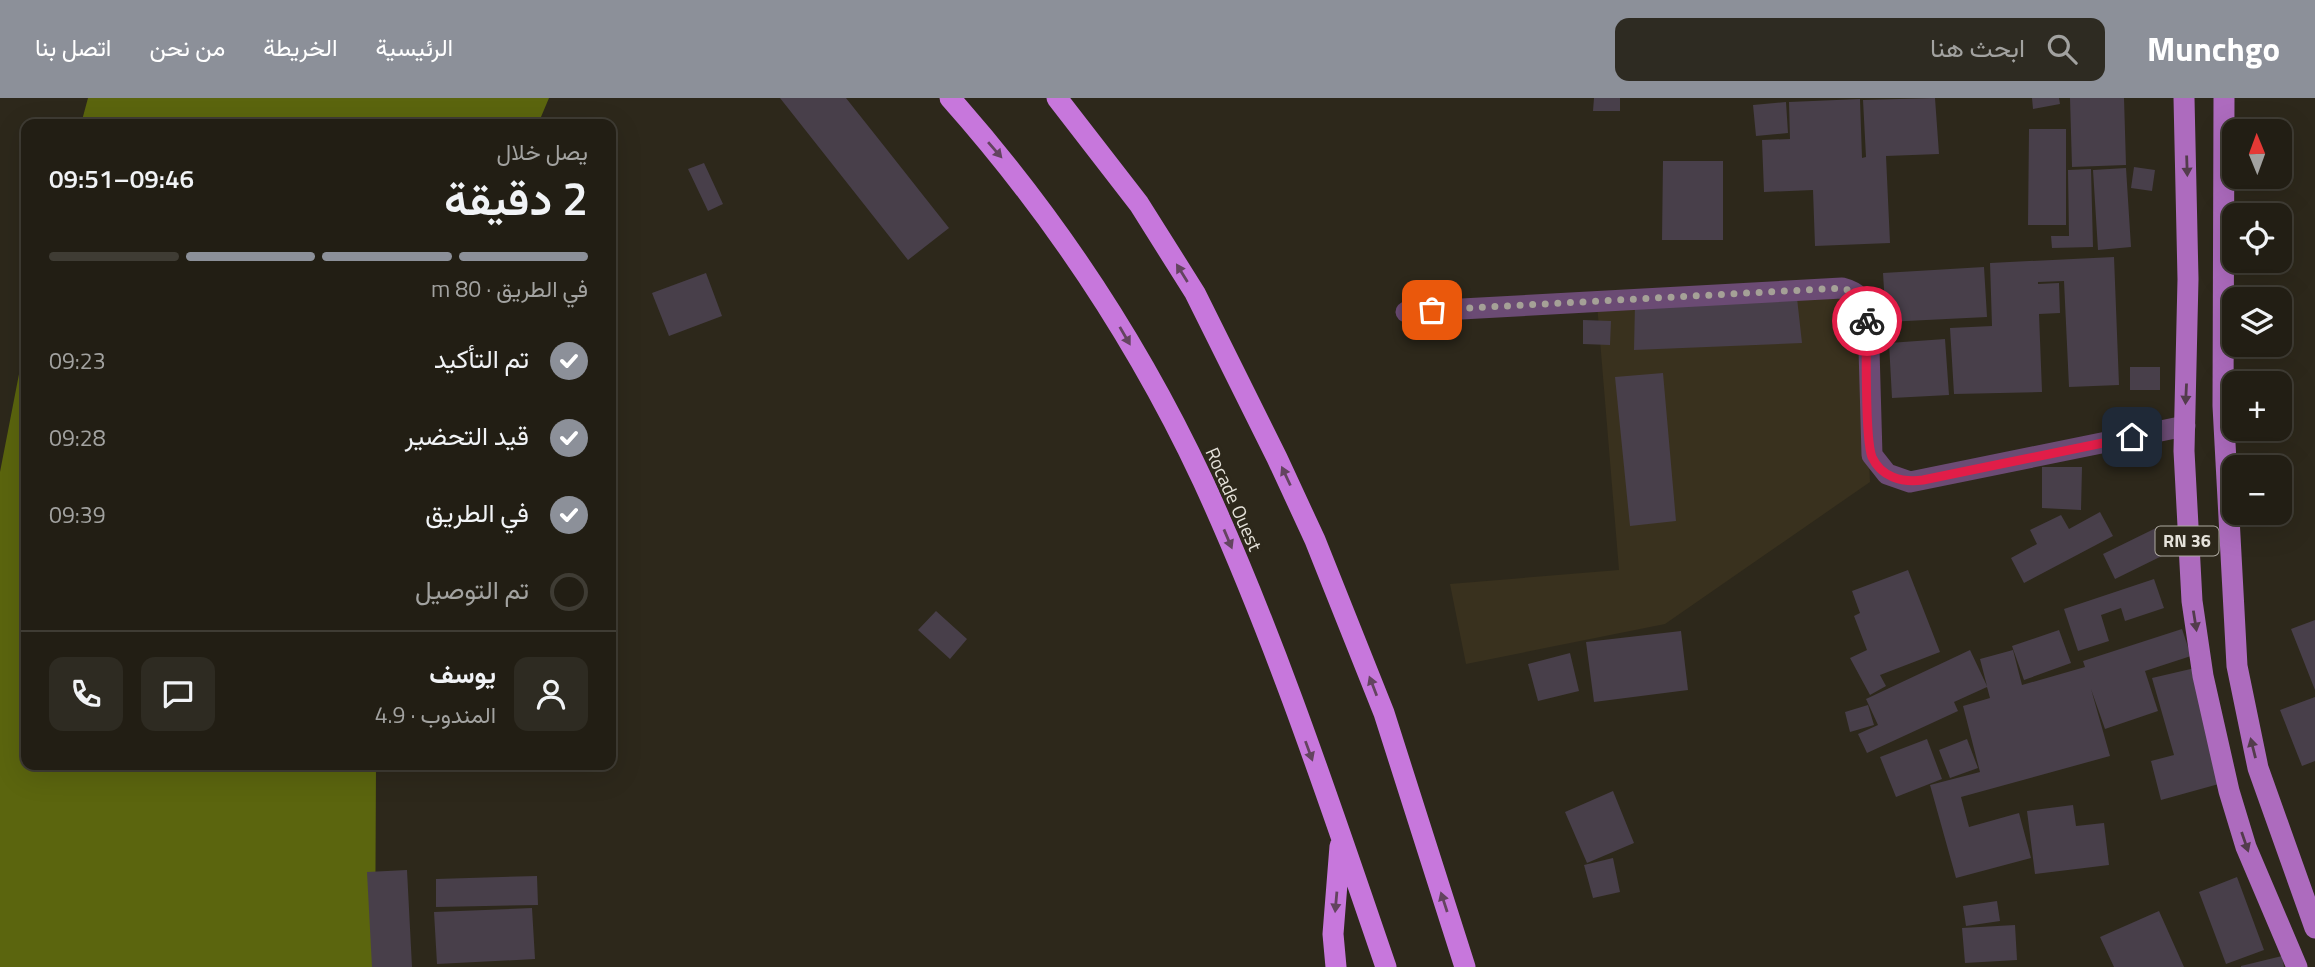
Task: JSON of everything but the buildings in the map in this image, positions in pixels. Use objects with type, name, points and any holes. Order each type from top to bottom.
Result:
[{"type":"highway","name":"Rocade Ouest","points":[[950,98],[1014,172],[1069,246],[1162,402],[1202,481],[1241,568],[1341,837],[1386,967]]},
{"type":"highway","points":[[1057,98],[1139,204],[1195,293],[1277,458],[1315,540],[1384,713],[1465,967]]},
{"type":"highway","points":[[1336,967],[1333,934],[1341,837]]},
{"type":"main road","name":"RN 36","points":[[2185,98],[2188,265],[2185,527],[2192,601],[2215,733],[2246,847],[2297,967]]},
{"type":"main road","name":"RN 36","points":[[2224,98],[2223,405],[2236,666],[2258,768],[2315,928]]},
{"type":"street","points":[[1406,312],[1842,288],[1851,290],[1865,304],[1868,314],[1872,455],[1887,474],[1910,482],[2185,426]]},
{"type":"shaded area","points":[[1861,293],[1870,482],[1665,624],[1466,664],[1450,584],[1619,570],[1597,304]]},
{"type":"green space","points":[[88,98],[549,98],[540,119],[82,119]]},
{"type":"green space","points":[[21,364],[21,770],[376,770],[375,967],[0,967],[0,472]]},
{"type":"way so far","points":[[1432,310],[1842,288],[1859,296],[1865,304],[1867,321]]},
{"type":"route","points":[[1867,321],[1869,443],[1878,466],[1898,480],[1923,480],[2132,437]]}]
